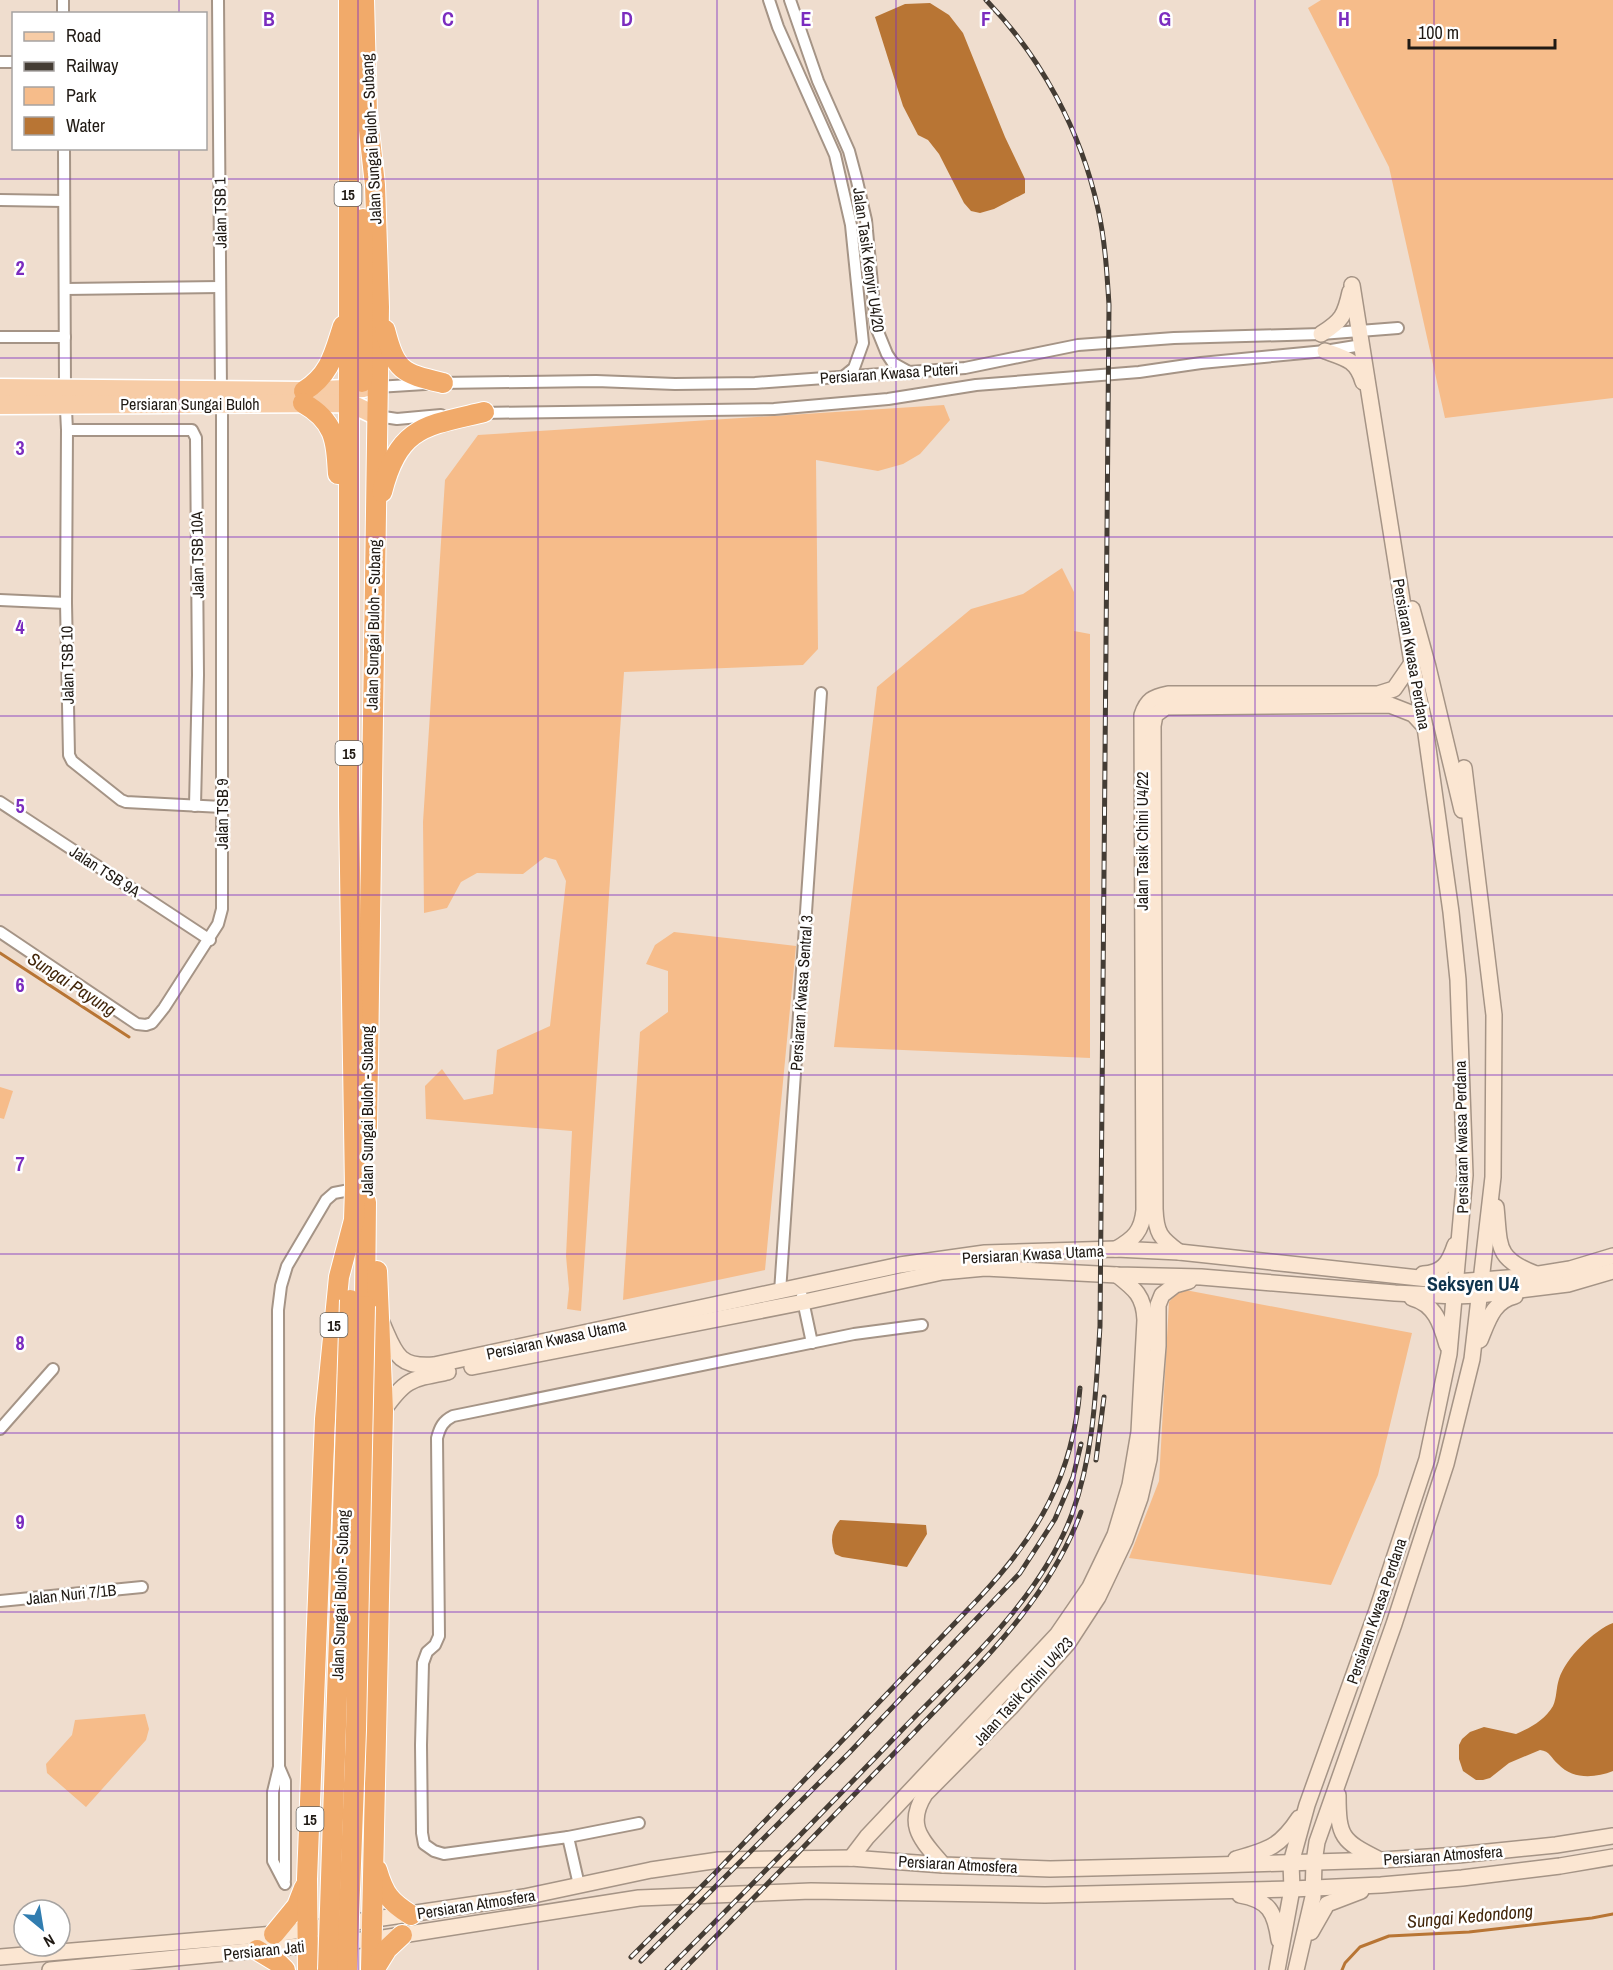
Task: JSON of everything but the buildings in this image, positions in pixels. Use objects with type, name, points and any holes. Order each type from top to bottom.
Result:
[{"type":"highway","name":"Jalan Sungai Buloh - Subang","points":[[347,1970],[356,1730],[365,1308],[375,523],[364,399],[348,308],[349,0]]},
{"type":"highway","name":"Jalan Sungai Buloh - Subang","points":[[364,0],[367,112],[375,185],[379,307],[364,399],[350,613],[349,807],[354,1220],[365,1308],[383,1411],[372,1853],[373,1970]]},
{"type":"highway","points":[[351,893],[357,880],[356,822],[363,608],[364,184],[367,112]]},
{"type":"highway","points":[[379,307],[392,355],[399,366],[412,376],[443,383]]},
{"type":"highway","points":[[348,308],[333,358],[321,378],[303,397],[330,427],[336,446],[343,598],[350,613]]},
{"type":"highway","points":[[375,523],[388,471],[402,447],[414,433],[428,426],[484,412]]},
{"type":"highway","name":"Jalan Sungai Buloh - Subang","points":[[308,1970],[307,1880],[325,1419],[339,1277],[354,1220]]},
{"type":"highway","name":"Jalan Sungai Buloh - Subang","points":[[328,1970],[365,1308]]},
{"type":"highway","points":[[372,1853],[385,1894],[411,1915]]},
{"type":"highway","points":[[308,1858],[324,1886],[333,1892],[346,1894],[357,1891],[372,1880]]},
{"type":"highway","name":"Jalan Sungai Buloh - Subang","points":[[274,1934],[297,1906],[307,1880]]},
{"type":"highway","points":[[373,1970],[383,1954],[402,1935]]},
{"type":"highway","points":[[257,1950],[277,1962],[285,1970]]},
{"type":"main road","name":"Persiaran Kwasa Perdana","points":[[1277,1970],[1292,1889],[1291,1863],[1307,1805],[1376,1613],[1427,1459],[1449,1354],[1465,1175],[1458,980],[1451,912],[1425,728],[1412,663],[1352,285],[1347,309],[1339,322],[1321,334]]},
{"type":"main road","points":[[1325,351],[1350,360],[1361,372],[1372,410]]},
{"type":"main road","name":"Persiaran Sungai Buloh","points":[[0,388],[66,397]]},
{"type":"main road","name":"Persiaran Sungai Buloh","points":[[0,405],[66,397],[364,399]]},
{"type":"main road","points":[[1394,545],[1428,667],[1462,810],[1474,848]]},
{"type":"main road","points":[[1412,663],[1394,689],[1378,694],[1168,694],[1154,697],[1151,709],[1390,705],[1413,714],[1425,728]]},
{"type":"main road","name":"Jalan Tasik Chini U4/22","points":[[1116,1250],[1139,1232],[1143,1222],[1142,715],[1151,709],[1153,726],[1155,1209],[1157,1232],[1164,1241],[1179,1252]]},
{"type":"main road","name":"Persiaran Kwasa Perdana","points":[[1298,1963],[1313,1898],[1317,1842],[1394,1624],[1446,1464],[1472,1359],[1493,1177],[1494,1015],[1464,768]]},
{"type":"main road","points":[[1493,1177],[1500,1245],[1504,1256],[1521,1269],[1536,1275]]},
{"type":"main road","points":[[1399,1276],[1432,1274],[1444,1267],[1450,1260],[1462,1227]]},
{"type":"main road","name":"Persiaran Kwasa Utama","points":[[365,1308],[395,1353],[410,1364],[421,1366],[780,1292],[802,1295],[900,1265],[986,1253],[1116,1250],[1179,1252],[1399,1276],[1456,1289]]},
{"type":"main road","name":"Persiaran Kwasa Utama","points":[[1480,1288],[1570,1269],[1613,1256]]},
{"type":"main road","name":"Persiaran Kwasa Utama","points":[[383,1411],[402,1385],[435,1374],[802,1295],[942,1272],[986,1268],[1201,1277],[1395,1293],[1568,1284],[1613,1270]]},
{"type":"main road","name":"Jalan Tasik Chini U4/23","points":[[851,1858],[867,1837],[1057,1635],[1090,1587],[1114,1535],[1130,1485],[1139,1432],[1145,1320],[1144,1305],[1138,1294],[1117,1275]]},
{"type":"main road","name":"Jalan Tasik Chini U4/23","points":[[944,1865],[917,1829],[915,1817],[918,1806],[925,1794],[1011,1707],[1068,1644],[1098,1597],[1125,1540],[1140,1498],[1149,1459],[1158,1346],[1158,1305],[1162,1295],[1175,1285],[1201,1277]]},
{"type":"main road","points":[[1472,1359],[1492,1311],[1498,1304],[1506,1298],[1568,1284]]},
{"type":"main road","points":[[1395,1293],[1420,1300],[1428,1305],[1442,1328],[1449,1354]]},
{"type":"main road","points":[[1337,1783],[1338,1821],[1343,1836],[1354,1847],[1382,1860]]},
{"type":"main road","points":[[1216,1865],[1276,1845],[1287,1836],[1307,1805]]},
{"type":"main road","name":"Persiaran Atmosfera","points":[[308,1937],[371,1929],[411,1915],[524,1898],[651,1870],[719,1860],[851,1858],[944,1865],[1050,1869],[1291,1863],[1382,1860],[1557,1845],[1613,1836]]},
{"type":"main road","name":"Persiaran Atmosfera","points":[[371,1929],[402,1935],[639,1898],[811,1891],[1045,1895],[1292,1889],[1382,1885],[1462,1878],[1613,1857]]},
{"type":"main road","points":[[1298,1963],[1317,1919],[1327,1904],[1382,1885]]},
{"type":"main road","points":[[1217,1892],[1256,1898],[1264,1904],[1276,1920],[1281,1954]]},
{"type":"main road","name":"Persiaran Jati","points":[[0,1957],[274,1934],[308,1937]]},
{"type":"main road","name":"Persiaran Jati","points":[[50,1970],[257,1950],[308,1937]]},
{"type":"street","name":"Jalan TSB 1","points":[[218,0],[221,397]]},
{"type":"street","name":"Jalan Tasik Kenyir U4/20","points":[[769,0],[778,27],[835,155],[851,225],[863,343],[854,368],[843,377]]},
{"type":"street","name":"Jalan Tasik Kenyir U4/20","points":[[790,0],[818,81],[849,151],[857,181],[866,220],[876,327],[893,363],[912,373]]},
{"type":"street","name":"Jalan TSB 10","points":[[64,150],[69,755],[72,761],[121,800],[222,807]]},
{"type":"street","points":[[0,200],[64,201]]},
{"type":"street","points":[[65,289],[220,287]]},
{"type":"street","name":"Persiaran Kwasa Puteri","points":[[364,399],[397,418],[484,412],[774,409],[888,399],[976,385],[1139,372],[1201,363],[1325,351],[1360,338],[1398,328]]},
{"type":"street","name":"Persiaran Kwasa Puteri","points":[[364,399],[443,383],[596,381],[675,384],[755,383],[912,373],[965,368],[1078,345],[1173,338],[1321,334],[1360,338]]},
{"type":"street","points":[[0,337],[65,337]]},
{"type":"street","name":"Jalan TSB 9","points":[[0,932],[137,1024],[146,1025],[152,1023],[164,1008],[210,940],[218,924],[222,909],[221,397]]},
{"type":"street","name":"Jalan TSB 10A","points":[[68,430],[192,430],[196,438],[198,675],[195,806]]},
{"type":"street","points":[[0,600],[66,603]]},
{"type":"street","name":"Persiaran Kwasa Sentral 3","points":[[780,1292],[820,693]]},
{"type":"street","name":"Jalan TSB 9A","points":[[0,802],[210,940]]},
{"type":"street","points":[[279,1767],[285,1781],[285,1884],[273,1861],[273,1792],[279,1767],[278,1310],[281,1286],[287,1266],[326,1200],[334,1193],[355,1189]]},
{"type":"street","points":[[802,1295],[812,1343]]},
{"type":"street","points":[[639,1823],[568,1837],[444,1854],[424,1844],[421,1698],[423,1663],[427,1652],[435,1645],[439,1636],[437,1438],[440,1427],[445,1420],[453,1416],[812,1343],[891,1328],[922,1325]]},
{"type":"street","points":[[0,1429],[53,1369]]},
{"type":"street","name":"Jalan Nuri 7/1B","points":[[0,1601],[142,1587]]},
{"type":"street","points":[[568,1837],[579,1885]]},
{"type":"green space","points":[[1321,0],[1613,0],[1613,398],[1445,418],[1389,167],[1308,8]]},
{"type":"green space","points":[[944,405],[950,420],[920,454],[903,464],[878,471],[816,460],[818,649],[803,665],[624,672],[581,1311],[567,1309],[569,1289],[566,1256],[572,1131],[426,1119],[425,1086],[442,1069],[464,1100],[493,1094],[497,1050],[550,1026],[566,881],[556,860],[545,857],[523,874],[477,873],[461,882],[447,908],[424,913],[423,822],[445,480],[478,435]]},
{"type":"green space","points":[[1062,568],[1074,592],[1074,631],[1090,634],[1090,1058],[834,1047],[877,687],[971,609],[1023,594]]},
{"type":"green space","points":[[674,932],[796,946],[765,1270],[623,1300],[640,1032],[668,1012],[668,971],[646,964],[655,945]]},
{"type":"green space","points":[[0,1087],[13,1091],[4,1119],[0,1118]]},
{"type":"green space","points":[[1180,1289],[1412,1333],[1378,1475],[1331,1585],[1129,1558],[1159,1481],[1169,1302]]},
{"type":"green space","points":[[145,1714],[149,1729],[146,1740],[86,1807],[47,1773],[46,1764],[72,1735],[75,1720]]},
{"type":"water","points":[[930,3],[949,15],[963,33],[1005,137],[1025,179],[1025,193],[994,209],[980,213],[971,211],[964,203],[939,154],[928,140],[918,135],[903,106],[875,17],[905,4]]},
{"type":"water","points":[[840,1520],[926,1525],[927,1534],[907,1567],[842,1557],[835,1554],[832,1545],[833,1532]]},
{"type":"water","points":[[1613,1623],[1613,1771],[1592,1776],[1570,1773],[1548,1753],[1540,1750],[1509,1763],[1490,1778],[1483,1780],[1476,1780],[1463,1771],[1459,1759],[1459,1745],[1462,1739],[1470,1732],[1484,1727],[1516,1734],[1532,1726],[1553,1706],[1562,1671],[1574,1654],[1597,1632]]},
{"type":"waterway","name":"Sungai Payung","points":[[0,953],[129,1037]]},
{"type":"waterway","name":"Sungai Kedondong","points":[[1342,1970],[1345,1963],[1360,1947],[1389,1936],[1469,1932],[1613,1914]]},
{"type":"railway","points":[[667,1970],[973,1658],[1019,1605],[1058,1546],[1072,1514],[1089,1445],[1100,1326],[1109,305],[1104,245],[1098,209],[1081,151],[1070,124],[1041,71],[1006,22],[986,0]]},
{"type":"railway","points":[[631,1957],[714,1874],[979,1598],[1019,1551],[1035,1527],[1061,1477],[1070,1449],[1080,1388]]},
{"type":"railway","points":[[1096,1460],[1104,1397]]},
{"type":"railway","points":[[641,1961],[849,1753],[1020,1573],[1055,1519],[1073,1477],[1081,1444]]},
{"type":"railway","points":[[683,1970],[1006,1635],[1049,1577],[1081,1512]]},
{"type":"district","name":"Seksyen U4","points":[[1473,1283]]}]
